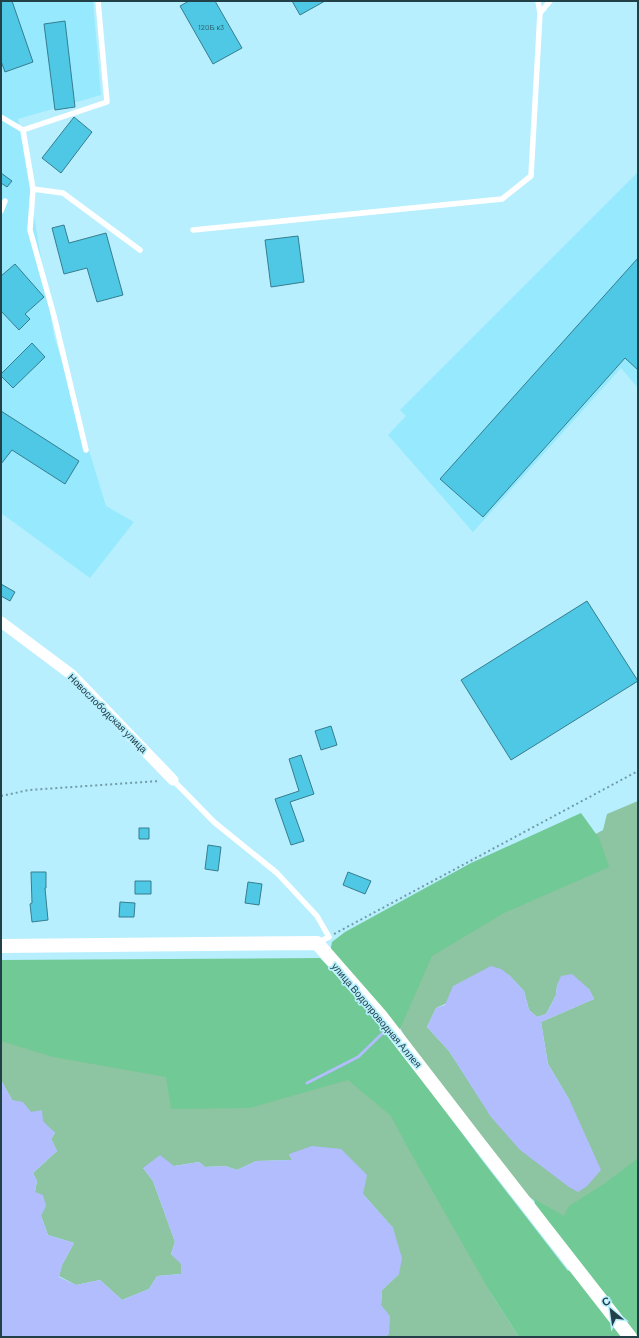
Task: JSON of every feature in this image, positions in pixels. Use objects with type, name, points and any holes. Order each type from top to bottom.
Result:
[{"type":"street","name":"Новослободская улица","points":[[1,622],[72,675],[173,780]]},
{"type":"street","points":[[1,946],[323,940]]},
{"type":"street","name":"улица Водопроводная Аллея","points":[[323,940],[480,1146],[630,1337]]},
{"type":"lane","points":[[1,117],[23,130],[107,102],[98,1]]},
{"type":"lane","points":[[193,230],[502,199],[531,176],[540,13],[538,1]]},
{"type":"lane","points":[[540,13],[550,1]]},
{"type":"lane","points":[[23,130],[33,189],[30,230],[54,316],[86,450]]},
{"type":"lane","points":[[33,189],[63,193],[140,250]]},
{"type":"lane","points":[[1,211],[5,201]]},
{"type":"lane","points":[[173,780],[214,822],[276,873],[317,916],[323,940]]},
{"type":"path","points":[[323,940],[638,771]]},
{"type":"path","points":[[1,796],[29,790],[173,780]]},
{"type":"shaded area","points":[[1,1],[93,1],[101,95],[18,119],[54,336],[106,506],[134,522],[90,578],[1,513]]},
{"type":"shaded area","points":[[638,172],[638,388],[621,368],[473,532],[388,435],[406,416],[400,410]]},
{"type":"shaded area","points":[[491,966],[501,969],[509,975],[524,991],[529,1010],[537,1017],[546,1014],[556,995],[557,985],[561,976],[572,974],[589,989],[594,999],[541,1022],[548,1064],[570,1101],[601,1170],[587,1186],[578,1192],[569,1187],[520,1150],[491,1117],[449,1051],[427,1027],[436,1008],[445,1005],[453,986]]},
{"type":"shaded area","points":[[1,1080],[12,1100],[23,1102],[31,1112],[42,1110],[43,1121],[55,1133],[51,1139],[57,1151],[33,1173],[37,1181],[35,1192],[43,1195],[46,1206],[41,1216],[48,1235],[74,1243],[62,1265],[59,1277],[76,1285],[100,1280],[122,1300],[149,1289],[157,1276],[181,1274],[181,1264],[171,1254],[175,1242],[153,1181],[143,1168],[160,1155],[174,1166],[199,1162],[205,1167],[225,1166],[237,1170],[256,1161],[292,1160],[289,1154],[312,1146],[341,1149],[367,1175],[363,1194],[393,1228],[402,1258],[399,1274],[382,1290],[381,1305],[390,1316],[389,1334],[384,1337],[1,1337]]},
{"type":"green space","points":[[638,801],[638,1181],[565,1222],[525,1194],[407,1040],[396,1021],[425,937],[550,859],[603,830],[607,814]],"holes":[[[509,975],[524,991],[529,1010],[537,1017],[546,1014],[556,995],[557,985],[589,989],[594,999],[541,1022],[548,1064],[570,1101],[491,1116],[449,1051],[427,1027],[436,1008]]]},
{"type":"green space","points":[[581,813],[599,838],[609,867],[504,913],[432,956],[399,1031],[330,953],[332,942],[345,932],[471,863]]},
{"type":"green space","points":[[320,958],[367,1006],[482,1160],[568,1271],[579,1263],[535,1204],[534,1199],[564,1216],[569,1206],[604,1184],[638,1158],[638,1337],[519,1337],[492,1295],[391,1116],[348,1080],[250,1108],[171,1109],[166,1077],[53,1057],[1,1041],[1,960]]},
{"type":"green space","points":[[1,1027],[358,1068],[406,1110],[492,1295],[519,1337],[384,1337],[389,1334],[381,1305],[382,1290],[399,1274],[393,1228],[363,1194],[289,1154],[292,1160],[256,1161],[237,1170],[225,1166],[205,1167],[199,1162],[174,1166],[143,1168],[153,1181],[175,1242],[171,1254],[182,1264],[181,1274],[157,1276],[149,1289],[122,1300],[100,1280],[76,1285],[59,1276],[62,1265],[74,1243],[48,1235],[41,1216],[35,1192],[37,1181],[33,1173],[57,1151],[51,1139],[55,1133],[31,1112],[12,1100],[1,1080]]},
{"type":"building","points":[[1,1],[12,1],[33,62],[5,72],[1,61]]},
{"type":"building","points":[[189,1],[215,1],[242,48],[213,64],[180,6]]},
{"type":"building","points":[[292,1],[325,1],[300,15]]},
{"type":"building","points":[[65,21],[75,107],[55,110],[44,24]]},
{"type":"building","points":[[74,117],[92,132],[61,173],[42,158]]},
{"type":"building","points":[[1,173],[12,181],[7,187],[1,183]]},
{"type":"building","points":[[64,225],[69,243],[106,233],[123,295],[97,302],[87,268],[64,274],[52,228]]},
{"type":"building","points":[[298,236],[304,282],[271,287],[265,240]]},
{"type":"building","points":[[638,258],[638,370],[625,358],[483,517],[440,479]]},
{"type":"building","points":[[15,264],[44,297],[25,314],[30,319],[19,330],[1,311],[1,276]]},
{"type":"building","points":[[32,343],[45,357],[13,388],[1,376],[1,374]]},
{"type":"building","points":[[1,411],[79,461],[65,484],[12,450],[1,464]]},
{"type":"building","points":[[1,584],[15,592],[10,601],[1,596]]},
{"type":"building","points":[[587,601],[638,681],[511,760],[461,680]]},
{"type":"building","points":[[331,726],[337,745],[321,750],[315,731]]},
{"type":"building","points":[[301,755],[314,794],[290,802],[304,841],[291,845],[275,799],[299,791],[289,759]]},
{"type":"building","points":[[139,828],[149,828],[149,839],[139,839]]},
{"type":"building","points":[[208,845],[221,847],[218,871],[205,869]]},
{"type":"building","points":[[31,872],[46,872],[45,888],[48,920],[32,922],[30,904],[32,903]]},
{"type":"building","points":[[348,872],[371,881],[365,894],[343,885]]},
{"type":"building","points":[[135,881],[151,881],[151,894],[135,894]]},
{"type":"building","points":[[248,882],[262,884],[259,905],[245,903]]},
{"type":"building","points":[[120,902],[135,903],[134,917],[119,917]]},
{"type":"waterway","points":[[307,1083],[358,1057],[386,1030]]}]
